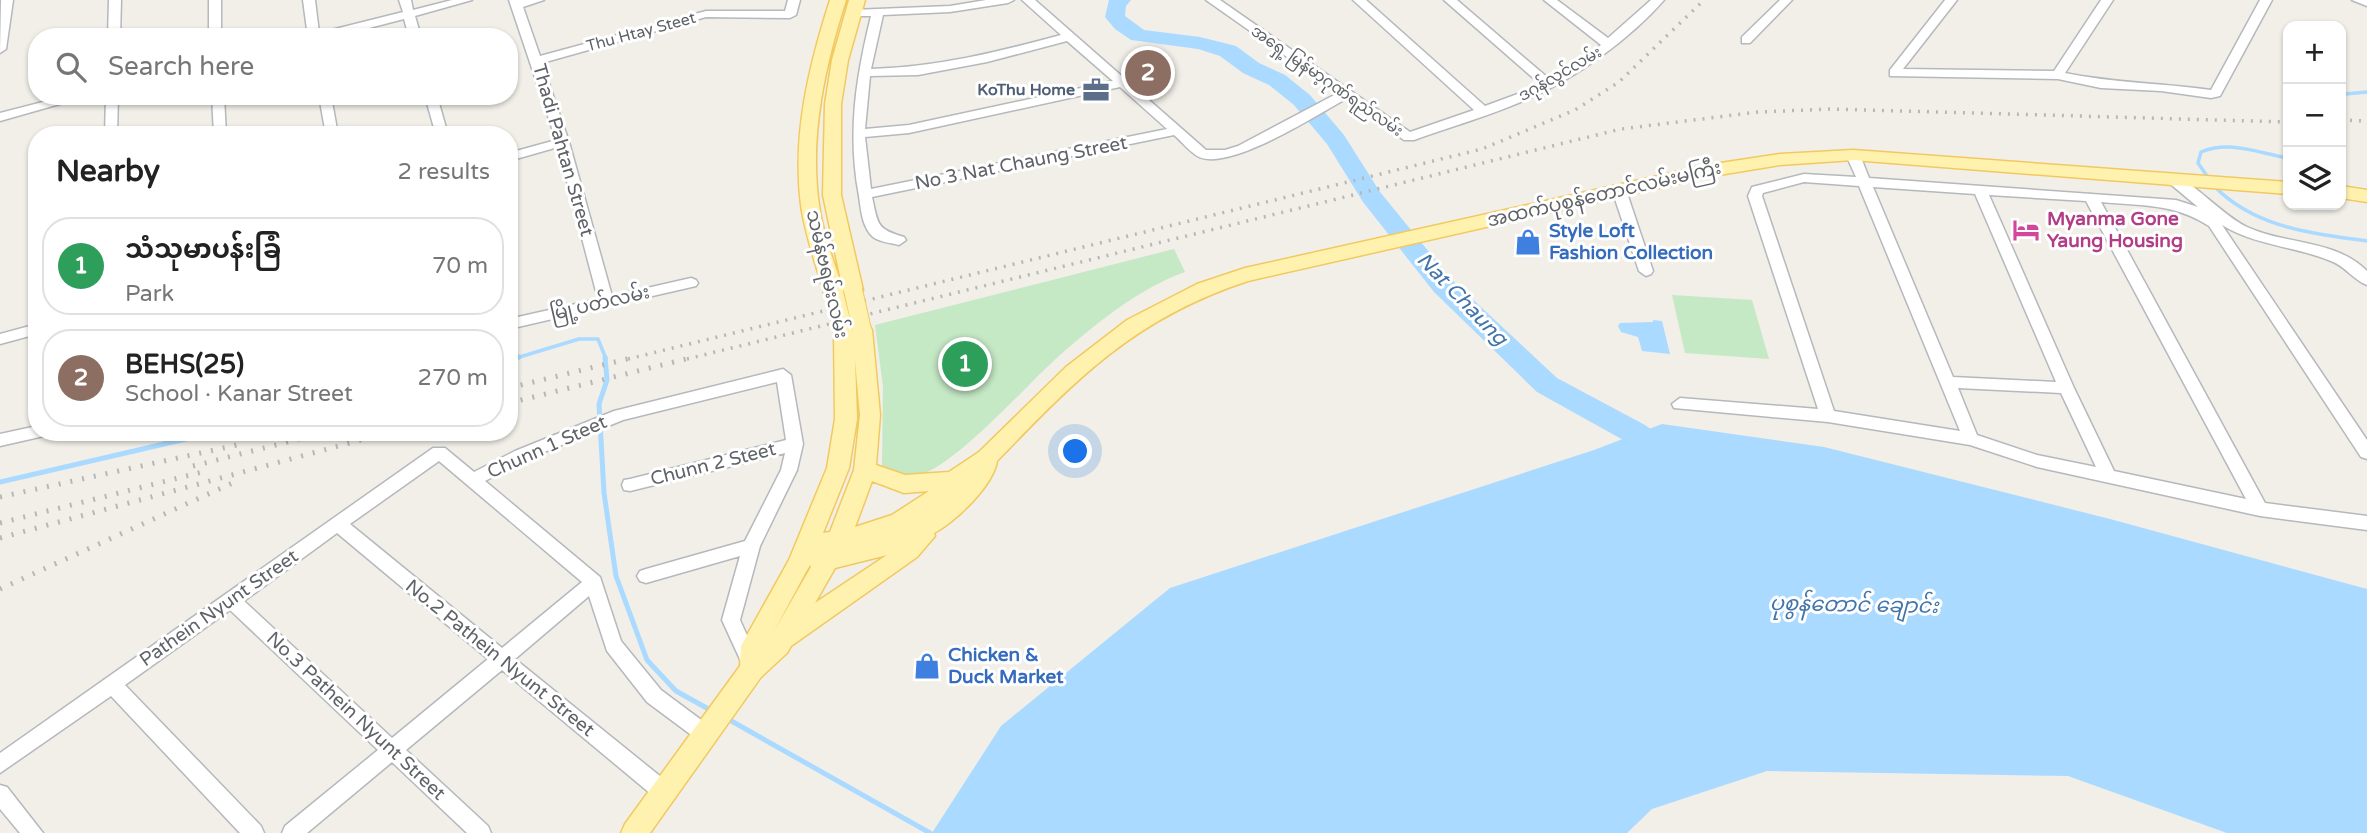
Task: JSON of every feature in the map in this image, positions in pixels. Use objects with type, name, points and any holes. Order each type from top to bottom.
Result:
[{"type":"main road","name":"သမိန်ဗရမ်းလမ်း","points":[[803,554],[838,468],[846,419],[853,332],[843,291],[810,206],[807,141],[820,68],[838,0]]},
{"type":"main road","points":[[843,291],[832,195],[833,104],[840,60],[855,6]]},
{"type":"main road","name":"အထက်ပုစွန်တောင်လမ်းမကြီး","points":[[803,554],[905,518],[928,504],[968,466],[987,458],[1077,368],[1125,330],[1169,302],[1205,286],[1750,162],[1853,155],[2283,188]]},
{"type":"main road","points":[[2346,193],[2367,196]]},
{"type":"main road","points":[[778,646],[838,541],[865,470],[870,415],[853,332]]},
{"type":"main road","points":[[846,419],[870,415]]},
{"type":"main road","name":"အထက်ပုစွန်တောင်လမ်းမကြီး","points":[[803,554],[825,561],[889,545],[938,520],[984,474],[987,458]]},
{"type":"main road","points":[[865,470],[904,484],[955,480]]},
{"type":"main road","points":[[634,833],[752,669],[814,614],[914,545],[938,520]]},
{"type":"main road","points":[[752,669],[753,646],[803,554]]},
{"type":"street","points":[[0,49],[7,0]]},
{"type":"street","points":[[114,28],[115,0]]},
{"type":"street","points":[[215,0],[215,28]]},
{"type":"street","points":[[309,0],[315,28]]},
{"type":"street","points":[[405,0],[412,28]]},
{"type":"street","points":[[354,28],[466,0]]},
{"type":"street","points":[[516,3],[538,0]]},
{"type":"street","name":"Thu Htay Steet","points":[[537,61],[706,14],[790,15],[794,0]]},
{"type":"street","points":[[855,6],[878,11],[950,9],[1008,0]]},
{"type":"street","points":[[1028,0],[1203,154],[1226,154],[1243,149],[1345,94]]},
{"type":"street","name":"အရှေ့ မြန်မာ့ဂုဏ်ရည်လမ်း","points":[[1212,0],[1409,137]]},
{"type":"street","points":[[1359,0],[1484,112]]},
{"type":"street","points":[[1450,0],[1548,83]]},
{"type":"street","points":[[1550,0],[1609,45]]},
{"type":"street","points":[[1746,40],[1786,0]]},
{"type":"street","points":[[1951,0],[1894,73],[2058,75],[2101,85],[2161,87],[2207,94],[2216,93],[2223,82],[2266,0]]},
{"type":"street","points":[[2058,75],[2107,0]]},
{"type":"street","name":"ဒဂုန်လွင်လမ်း","points":[[1409,137],[1527,95],[1609,45],[1652,2]]},
{"type":"street","name":"Thadi Pahtan Street","points":[[516,3],[563,142],[606,302]]},
{"type":"street","points":[[878,11],[863,73],[857,134],[873,229],[883,237],[899,240]]},
{"type":"street","points":[[863,73],[918,71],[987,58],[1071,36]]},
{"type":"street","points":[[857,134],[909,129],[1123,83]]},
{"type":"street","points":[[0,117],[47,105]]},
{"type":"street","points":[[111,126],[112,105]]},
{"type":"street","points":[[218,105],[220,126]]},
{"type":"street","points":[[327,105],[330,126]]},
{"type":"street","points":[[434,105],[440,126]]},
{"type":"street","name":"No 3 Nat Chaung Street","points":[[865,194],[1177,131]]},
{"type":"street","points":[[518,154],[563,142]]},
{"type":"street","points":[[1853,155],[1971,439]]},
{"type":"street","points":[[1828,416],[1755,197],[1757,190],[1804,178],[2091,197],[2176,204],[2194,210],[2214,223],[2367,453]]},
{"type":"street","points":[[2174,179],[2227,222],[2246,232],[2350,262],[2367,280]]},
{"type":"street","points":[[1980,189],[2066,388],[2108,475]]},
{"type":"street","points":[[1619,190],[1646,271]]},
{"type":"street","points":[[2091,197],[2260,509]]},
{"type":"street","name":"မြို့ပတ်လမ်း","points":[[518,322],[691,283]]},
{"type":"street","points":[[0,339],[28,331]]},
{"type":"street","name":"Chunn 1 Steet","points":[[473,480],[521,456],[620,415],[783,375],[795,443]]},
{"type":"street","points":[[1946,382],[2066,388]]},
{"type":"street","points":[[1680,404],[1828,416],[1971,439],[2037,461],[2260,509],[2367,523]]},
{"type":"street","points":[[0,440],[28,434]]},
{"type":"street","points":[[752,669],[731,620],[751,546],[789,470],[795,443]]},
{"type":"street","name":"Chunn 2 Steet","points":[[630,485],[795,443]]},
{"type":"street","name":"Pathein Nyunt Street","points":[[0,764],[439,452],[473,480]]},
{"type":"street","points":[[473,480],[594,582],[613,645],[654,696],[705,734]]},
{"type":"street","name":"No.2 Pathein Nyunt Street","points":[[338,524],[664,792]]},
{"type":"street","points":[[646,576],[751,546]]},
{"type":"street","points":[[292,833],[594,582]]},
{"type":"street","name":"No.3 Pathein Nyunt Street","points":[[231,600],[481,833]]},
{"type":"street","points":[[112,684],[254,833]]},
{"type":"street","points":[[0,794],[33,833]]},
{"type":"green space","points":[[1174,249],[1185,272],[1135,297],[1104,319],[1060,355],[989,425],[947,460],[928,472],[912,477],[900,475],[882,466],[883,387],[875,325]]},
{"type":"green space","points":[[1672,295],[1752,300],[1769,359],[1685,353]]},
{"type":"water","points":[[1662,321],[1670,354],[1642,351],[1638,337],[1621,332],[1618,326],[1620,323]]},
{"type":"water","name":"ပုစွန်တောင် ချောင်း","points":[[1662,424],[1824,447],[2110,519],[2367,589],[2367,833],[2227,833],[2068,776],[1767,771],[1652,809],[1627,833],[932,833],[1001,726],[1170,588],[1594,450]]},
{"type":"waterway","name":"Nat Chaung","points":[[1121,0],[1116,4],[1115,17],[1138,36],[1200,43],[1228,51],[1251,68],[1277,80],[1302,100],[1336,140],[1371,197],[1443,286],[1547,385],[1635,433],[1666,455]]},
{"type":"waterway","points":[[2346,94],[2367,92]]},
{"type":"waterway","points":[[2209,179],[2198,163],[2201,152],[2233,147],[2283,157]]},
{"type":"waterway","points":[[2214,186],[2230,200],[2266,220],[2305,231],[2367,241]]},
{"type":"waterway","points":[[518,357],[579,339],[598,339],[606,359]]},
{"type":"waterway","points":[[605,357],[607,380],[599,404],[604,493],[616,576],[647,660],[676,691],[712,711]]},
{"type":"waterway","points":[[0,482],[177,441]]},
{"type":"waterway","points":[[726,718],[930,833]]},
{"type":"railway","points":[[628,359],[1482,149],[1575,110],[1619,82],[1704,0]]},
{"type":"railway","points":[[687,359],[1621,129],[1758,112],[1832,109],[2283,122]]},
{"type":"railway","points":[[2346,120],[2367,121]]},
{"type":"railway","points":[[518,386],[635,357]]},
{"type":"railway","points":[[518,401],[694,357]]},
{"type":"railway","points":[[193,466],[292,441]]},
{"type":"railway","points":[[0,538],[357,441]]},
{"type":"railway","points":[[0,497],[246,443]]},
{"type":"railway","points":[[0,523],[206,471]]},
{"type":"railway","points":[[0,589],[239,480]]},
{"type":"place","name":"BEHS(25)","points":[[1148,73]]},
{"type":"place","name":"KoThu Home","points":[[1096,90]]},
{"type":"place","name":"Myanma Gone Yaung Housing","points":[[2026,230]]},
{"type":"place","name":"Style Loft Fashion Collection","points":[[1528,242]]},
{"type":"place","name":"သံသုမာပန်းခြံ","points":[[965,364]]},
{"type":"place","name":"Chicken & Duck Market","points":[[927,666]]}]
